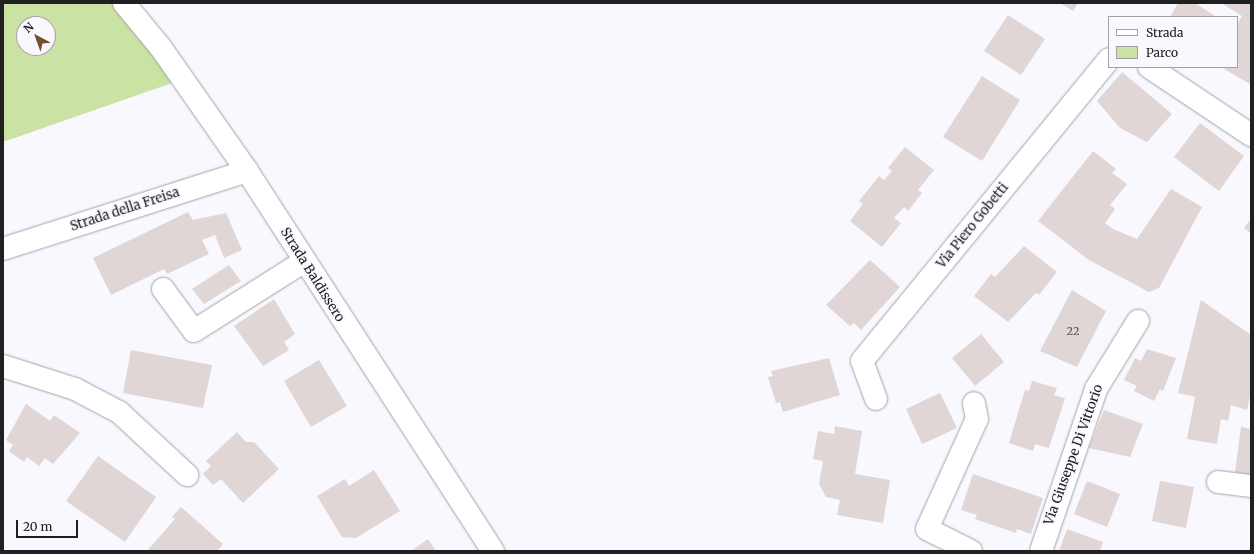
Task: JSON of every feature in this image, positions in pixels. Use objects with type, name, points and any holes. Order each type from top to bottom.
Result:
[{"type":"street","name":"Strada Baldissero","points":[[124,3],[161,48],[247,171],[303,262],[493,551]]},
{"type":"street","name":"Via Piero Gobetti","points":[[876,399],[862,361],[1108,60]]},
{"type":"street","points":[[1150,68],[1251,135]]},
{"type":"street","name":"Strada della Freisa","points":[[3,249],[247,171]]},
{"type":"street","points":[[163,289],[194,331],[303,262]]},
{"type":"street","name":"Via Giuseppe Di Vittorio","points":[[1041,551],[1096,389],[1138,321]]},
{"type":"street","points":[[3,366],[75,389],[119,412],[188,475]]},
{"type":"street","points":[[971,551],[927,529],[977,419],[974,403]]},
{"type":"street","points":[[1218,482],[1251,486]]},
{"type":"green space","points":[[3,3],[113,3],[175,82],[3,142]]},
{"type":"building","points":[[1060,3],[1078,3],[1073,11]]},
{"type":"building","points":[[1178,3],[1195,3],[1215,16],[1171,16]]},
{"type":"building","points":[[1221,3],[1251,3],[1250,84],[1223,68],[1238,68],[1238,22],[1242,16]]},
{"type":"building","points":[[1008,15],[1045,39],[1021,75],[984,51]]},
{"type":"building","points":[[1122,72],[1172,114],[1147,142],[1120,128],[1097,101]]},
{"type":"building","points":[[982,76],[1020,100],[982,161],[943,137]]},
{"type":"building","points":[[1200,123],[1244,156],[1219,191],[1174,157]]},
{"type":"building","points":[[905,147],[934,170],[918,190],[922,193],[908,211],[904,207],[894,218],[901,223],[882,247],[850,221],[863,204],[859,201],[879,176],[884,180],[892,171],[888,168]]},
{"type":"building","points":[[1093,151],[1116,169],[1112,173],[1127,184],[1110,205],[1115,209],[1105,223],[1113,229],[1137,239],[1171,189],[1202,207],[1159,288],[1149,292],[1089,260],[1038,221]]},
{"type":"building","points":[[188,212],[193,220],[226,213],[242,250],[224,258],[215,235],[202,240],[209,254],[167,274],[164,269],[111,295],[93,258]]},
{"type":"building","points":[[1251,219],[1251,233],[1244,228]]},
{"type":"building","points":[[1024,246],[1057,272],[1039,295],[1036,293],[1008,322],[974,296],[991,274],[995,277]]},
{"type":"building","points":[[870,260],[900,287],[861,330],[854,323],[850,326],[826,305]]},
{"type":"building","points":[[229,265],[241,281],[204,304],[192,289]]},
{"type":"building","points":[[1072,290],[1106,311],[1077,367],[1040,351]]},
{"type":"building","points":[[274,299],[295,334],[284,342],[289,350],[263,366],[234,326]]},
{"type":"building","points":[[1201,300],[1251,335],[1251,392],[1247,410],[1231,405],[1228,421],[1221,419],[1217,444],[1187,439],[1195,397],[1178,393]]},
{"type":"building","points":[[981,334],[1004,362],[975,386],[952,358]]},
{"type":"building","points":[[1147,349],[1176,358],[1163,391],[1160,389],[1154,401],[1134,391],[1137,386],[1124,380],[1135,358],[1141,361]]},
{"type":"building","points":[[131,350],[212,365],[203,408],[123,393]]},
{"type":"building","points":[[829,358],[840,395],[783,412],[780,402],[776,403],[768,377],[773,376],[771,371]]},
{"type":"building","points":[[319,360],[347,406],[311,427],[284,381]]},
{"type":"building","points":[[1032,381],[1057,388],[1054,395],[1065,398],[1049,448],[1035,444],[1033,451],[1009,443],[1025,390],[1029,391]]},
{"type":"building","points":[[940,393],[957,428],[922,444],[906,409]]},
{"type":"building","points":[[26,404],[50,421],[54,415],[80,433],[53,464],[45,458],[39,466],[27,457],[24,462],[9,451],[13,445],[6,440]]},
{"type":"building","points":[[1104,410],[1143,424],[1130,457],[1089,448]]},
{"type":"building","points":[[835,426],[862,431],[855,474],[890,480],[883,523],[837,515],[840,500],[826,497],[819,484],[823,461],[813,459],[818,431],[834,434]]},
{"type":"building","points":[[1241,427],[1251,429],[1251,475],[1235,472]]},
{"type":"building","points":[[237,432],[246,442],[254,442],[279,469],[243,503],[221,479],[213,485],[203,474],[211,466],[206,461]]},
{"type":"building","points":[[98,456],[156,497],[125,542],[66,501]]},
{"type":"building","points":[[374,470],[400,511],[356,538],[342,537],[317,496],[345,479],[349,486]]},
{"type":"building","points":[[973,474],[1043,498],[1031,534],[1017,529],[1016,533],[975,519],[977,515],[961,510]]},
{"type":"building","points":[[1087,481],[1120,494],[1107,527],[1074,514]]},
{"type":"building","points":[[1160,481],[1194,487],[1186,528],[1152,521]]},
{"type":"building","points":[[181,507],[223,544],[217,551],[147,551],[175,519],[172,517]]},
{"type":"building","points":[[1067,529],[1103,542],[1100,551],[1059,551]]},
{"type":"building","points":[[428,539],[436,551],[411,551]]}]
